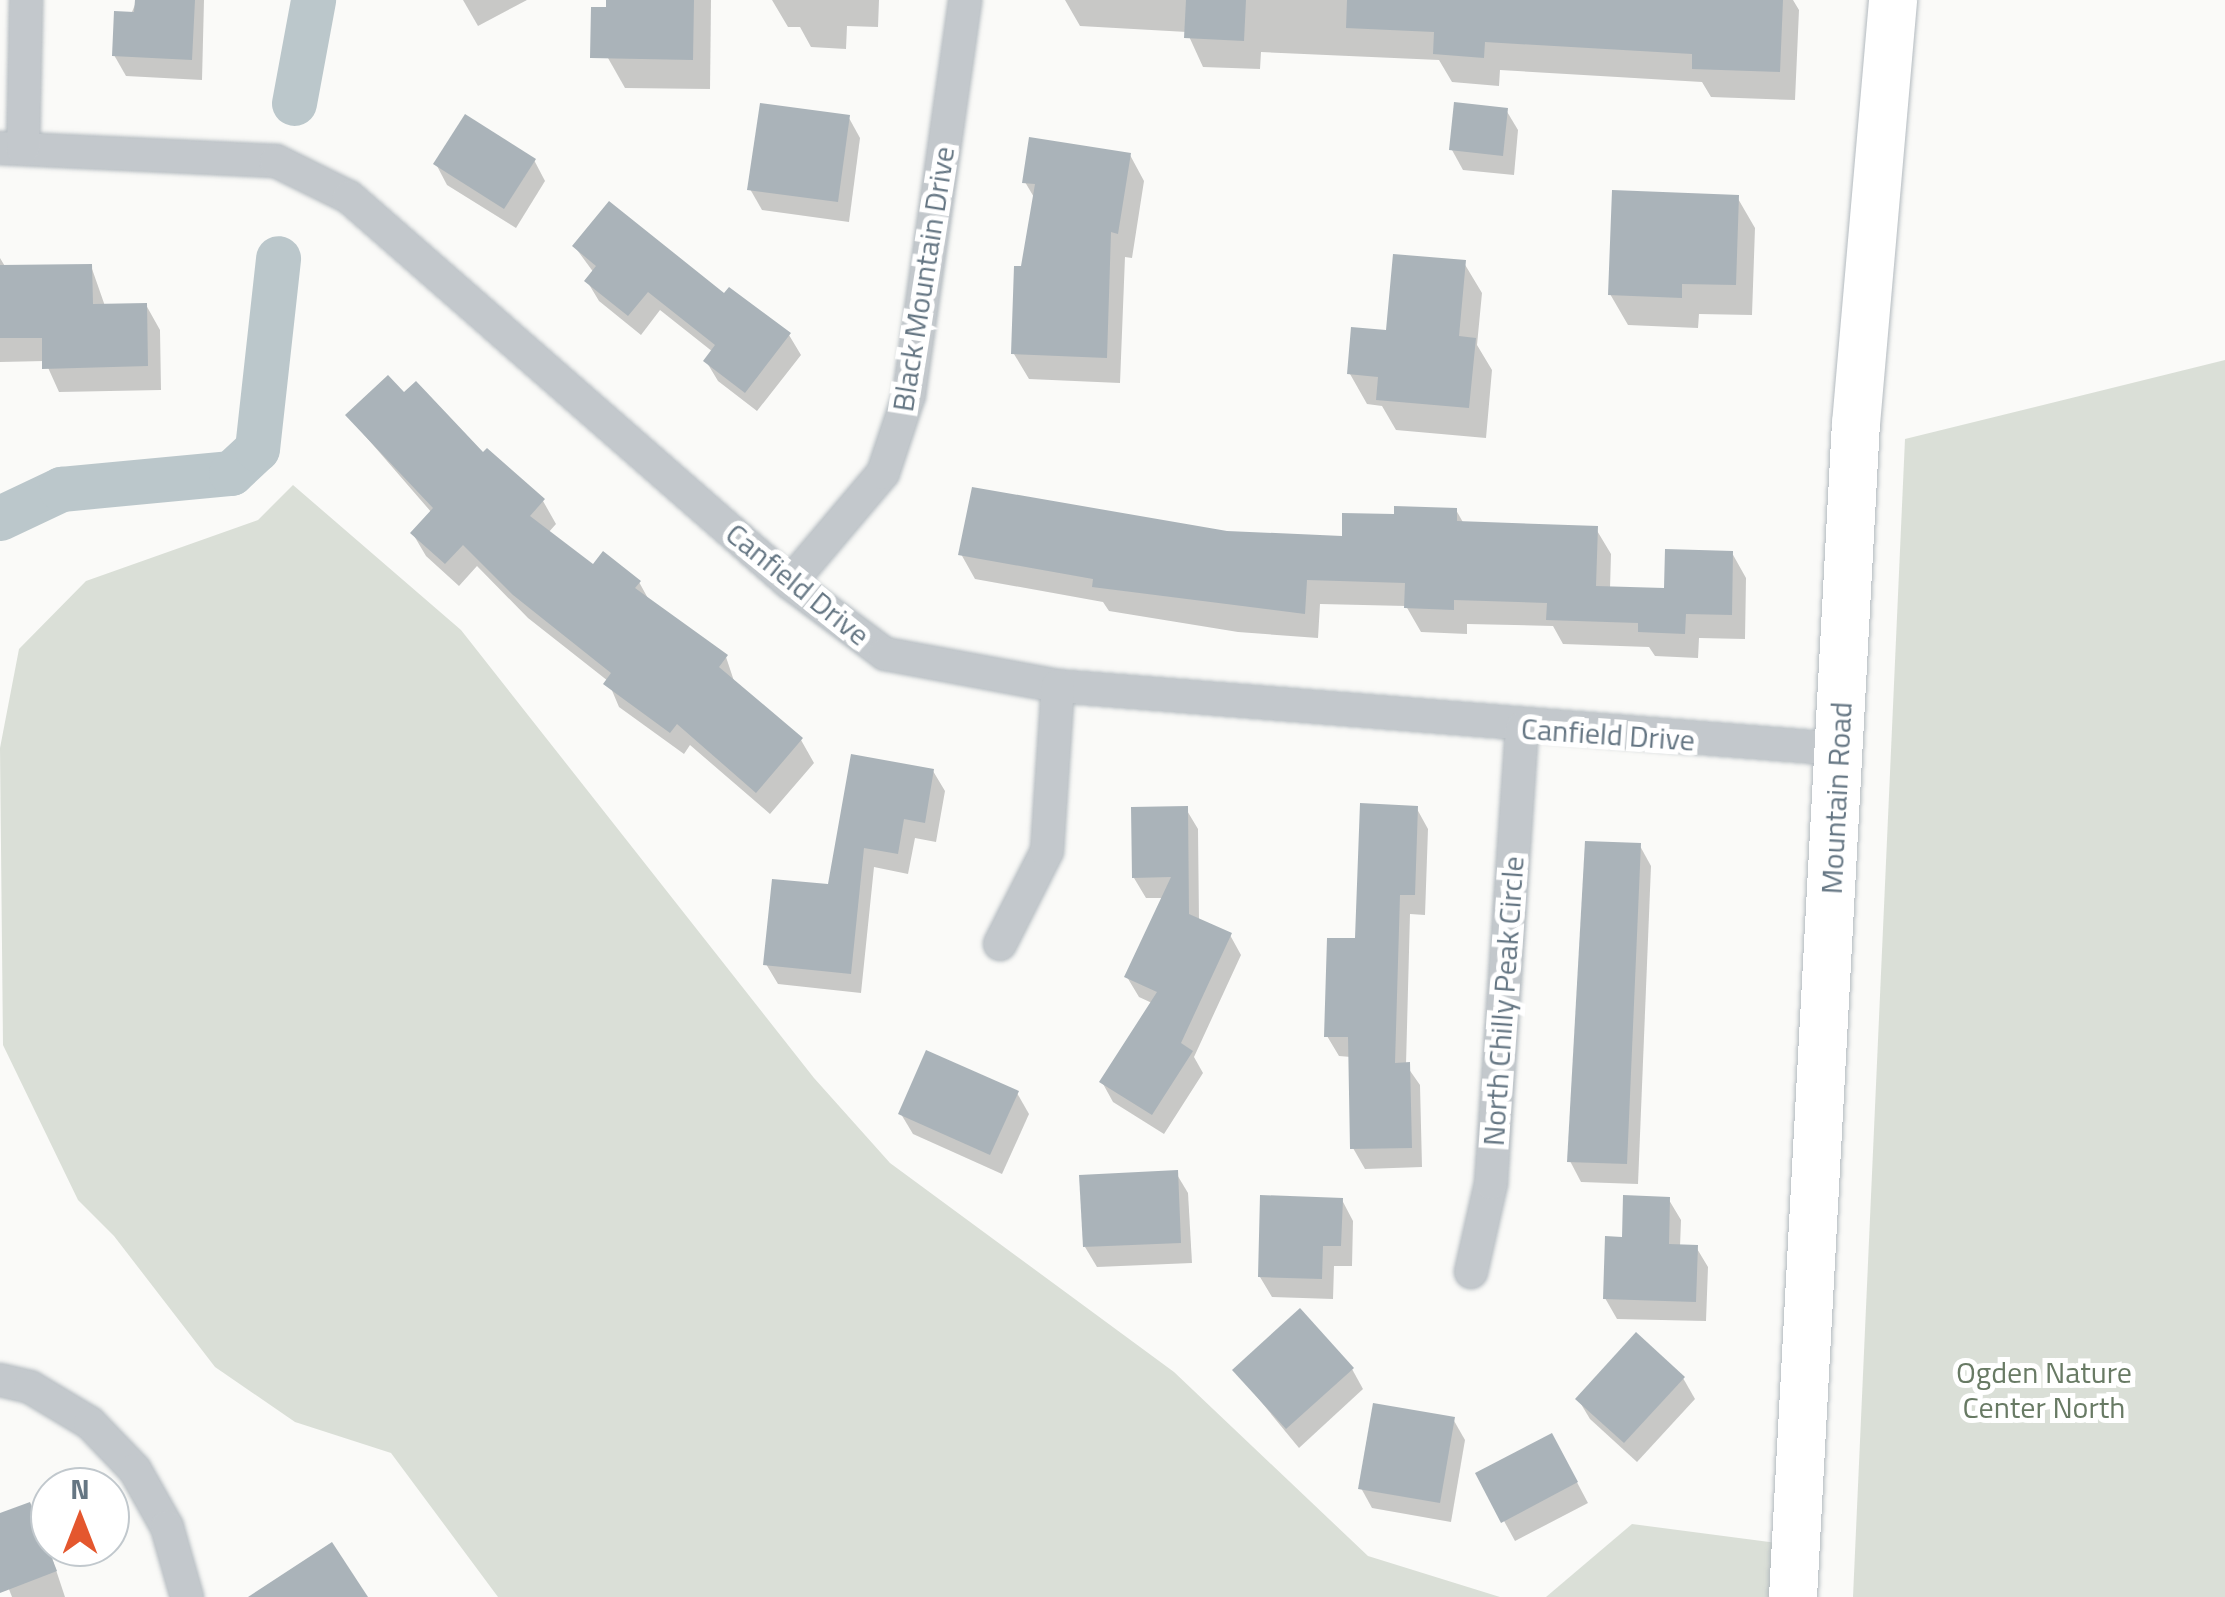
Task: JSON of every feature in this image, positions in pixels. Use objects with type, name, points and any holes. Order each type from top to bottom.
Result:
[{"type":"street","points":[[12,149],[26,0]]},
{"type":"street","name":"Black Mountain Drive","points":[[790,583],[883,473],[910,395],[965,0]]},
{"type":"street","name":"Mountain Road","points":[[1793,1597],[1856,424],[1893,0]]},
{"type":"street","name":"Canfield Drive","points":[[12,149],[276,162],[349,197],[790,583],[886,654],[1058,686],[1522,728],[1838,749]]},
{"type":"street","points":[[1000,944],[1047,851],[1058,686]]},
{"type":"street","name":"North Chilly Peak Circle","points":[[1471,1272],[1491,1183],[1522,728]]},
{"type":"street","points":[[0,1380],[30,1388],[90,1423],[136,1470],[168,1527],[187,1597]]},
{"type":"green space","name":"Ogden Nature Center North","points":[[2225,360],[2225,1597],[1853,1597],[1905,439]]},
{"type":"green space","points":[[293,485],[461,630],[814,1078],[890,1163],[1174,1372],[1368,1556],[1500,1597],[498,1597],[391,1453],[295,1422],[215,1367],[114,1236],[78,1200],[3,1045],[0,748],[19,649],[86,581],[258,520]]},
{"type":"green space","points":[[1632,1524],[1777,1543],[1774,1597],[1546,1597]]},
{"type":"building","points":[[135,0],[195,0],[192,60],[112,56],[114,11],[134,12]]},
{"type":"building","points":[[606,0],[694,0],[693,60],[590,58],[591,7],[606,7]]},
{"type":"building","points":[[1186,0],[1246,0],[1244,41],[1184,38]]},
{"type":"building","points":[[1347,0],[1783,0],[1780,72],[1692,69],[1692,54],[1485,42],[1484,58],[1433,54],[1434,32],[1346,28]]},
{"type":"building","points":[[1454,102],[1508,108],[1503,156],[1449,150]]},
{"type":"building","points":[[760,103],[850,115],[838,202],[747,190]]},
{"type":"building","points":[[465,114],[536,159],[504,209],[433,164]]},
{"type":"building","points":[[1029,137],[1131,153],[1118,234],[1111,232],[1107,358],[1011,354],[1014,266],[1021,266],[1035,184],[1022,183]]},
{"type":"building","points":[[1612,190],[1739,195],[1736,285],[1682,284],[1682,298],[1608,295]]},
{"type":"building","points":[[609,201],[724,293],[729,287],[791,333],[745,393],[703,361],[715,345],[648,292],[628,316],[584,281],[596,266],[572,246]]},
{"type":"building","points":[[1393,254],[1466,260],[1459,336],[1476,338],[1469,408],[1376,400],[1378,377],[1347,374],[1351,327],[1386,330]]},
{"type":"building","points":[[92,264],[93,304],[147,303],[148,366],[42,369],[42,338],[0,338],[0,265]]},
{"type":"building","points":[[388,375],[404,392],[416,381],[483,452],[487,448],[545,499],[530,516],[593,564],[603,551],[641,581],[635,588],[728,655],[719,667],[803,738],[756,793],[677,724],[670,733],[603,684],[611,673],[513,595],[463,545],[445,564],[410,533],[433,508],[345,415]]},
{"type":"building","points":[[972,487],[1227,531],[1342,536],[1342,513],[1394,514],[1394,506],[1457,508],[1457,521],[1598,526],[1596,586],[1664,588],[1665,549],[1733,551],[1732,615],[1686,614],[1685,634],[1638,632],[1638,623],[1546,620],[1547,603],[1454,600],[1454,610],[1404,608],[1405,583],[1307,580],[1305,614],[1092,587],[1093,579],[958,555]]},
{"type":"building","points":[[851,754],[934,769],[925,823],[904,819],[898,854],[864,848],[851,974],[763,965],[772,879],[828,884]]},
{"type":"building","points":[[1360,803],[1418,806],[1415,895],[1400,895],[1395,1063],[1410,1062],[1412,1148],[1350,1149],[1348,1037],[1324,1037],[1327,938],[1355,938]]},
{"type":"building","points":[[1188,806],[1189,914],[1232,933],[1181,1043],[1193,1051],[1152,1115],[1099,1082],[1157,992],[1124,977],[1171,877],[1132,878],[1131,807]]},
{"type":"building","points":[[1585,841],[1641,843],[1627,1164],[1567,1162]]},
{"type":"building","points":[[926,1050],[1019,1091],[990,1155],[898,1114]]},
{"type":"building","points":[[1178,1170],[1181,1243],[1083,1247],[1079,1175]]},
{"type":"building","points":[[1260,1195],[1343,1198],[1341,1246],[1323,1246],[1322,1279],[1258,1277]]},
{"type":"building","points":[[1623,1195],[1670,1197],[1669,1244],[1698,1245],[1696,1302],[1603,1299],[1605,1236],[1622,1237]]},
{"type":"building","points":[[1300,1308],[1354,1368],[1286,1429],[1232,1370]]},
{"type":"building","points":[[1636,1332],[1685,1377],[1624,1443],[1575,1399]]},
{"type":"building","points":[[1373,1403],[1455,1417],[1440,1503],[1358,1489]]},
{"type":"building","points":[[1552,1433],[1578,1482],[1501,1523],[1475,1473]]},
{"type":"building","points":[[30,1502],[30,1567],[55,1567],[57,1571],[0,1593],[0,1513]]},
{"type":"building","points":[[332,1542],[368,1597],[248,1597]]},
{"type":"waterway","points":[[294,103],[313,0]]},
{"type":"waterway","points":[[0,518],[61,489],[231,473],[257,449],[278,258]]}]
